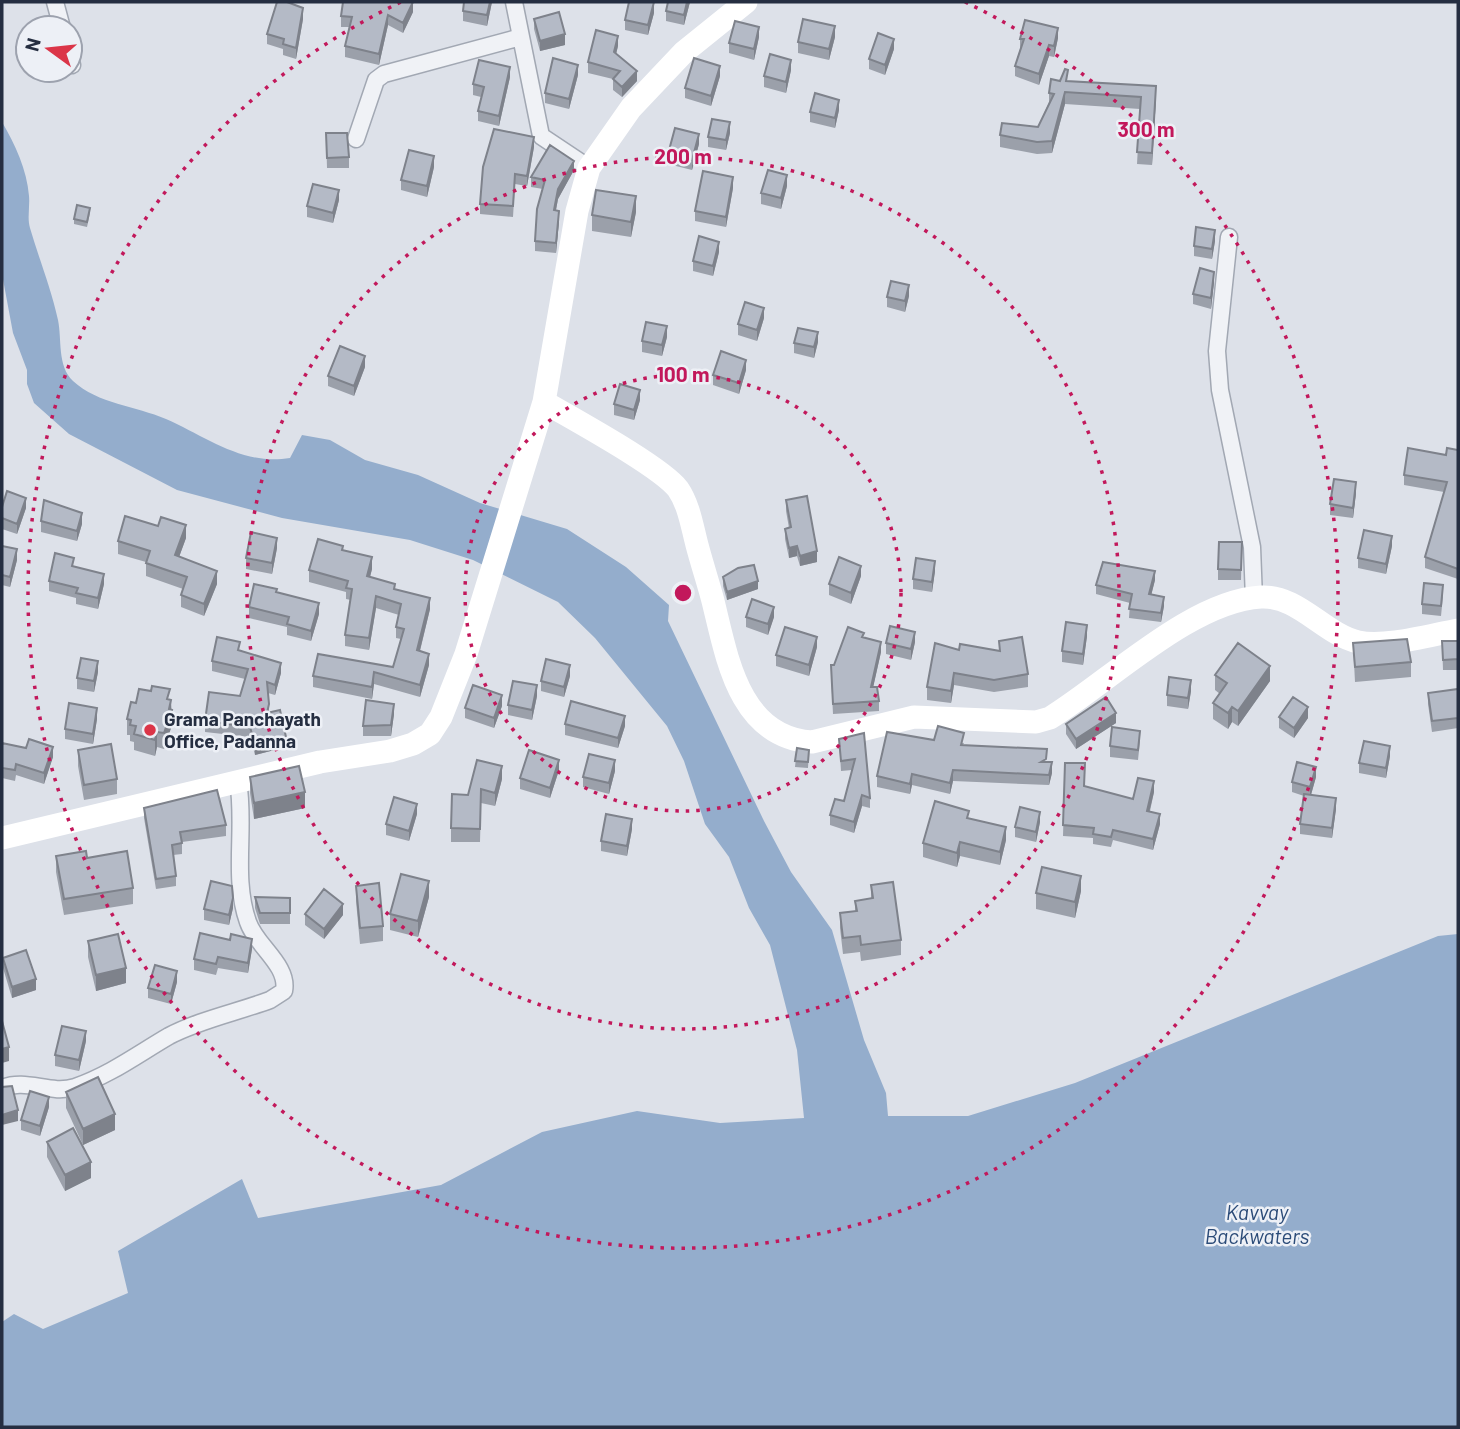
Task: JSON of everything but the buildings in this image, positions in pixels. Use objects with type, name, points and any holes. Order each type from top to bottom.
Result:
[{"type":"main road","points":[[2,838],[320,762],[390,751],[413,744],[430,734],[441,717],[466,654],[544,402],[577,211],[589,168],[631,108],[684,52],[746,2]]},
{"type":"main road","points":[[544,402],[657,472],[677,488],[690,515],[726,662],[744,699],[752,709],[777,731],[797,741],[812,741],[914,717],[1035,722],[1050,718],[1187,621],[1217,608],[1261,597],[1287,602],[1356,642],[1375,643],[1458,630]]},
{"type":"street","points":[[514,2],[541,136],[589,168]]},
{"type":"street","points":[[356,139],[376,80],[384,74],[521,37]]},
{"type":"street","points":[[1229,237],[1217,351],[1220,390],[1252,547],[1254,599]]},
{"type":"street","points":[[2,1088],[13,1083],[57,1090],[73,1087],[136,1058],[170,1036],[270,1000],[284,991],[286,983],[281,969],[254,938],[247,919],[239,850],[242,822],[238,782]]},
{"type":"water","name":"Kavvay Backwaters","points":[[2,122],[16,148],[26,177],[29,224],[55,308],[64,368],[83,389],[106,400],[166,419],[226,448],[257,458],[290,458],[302,435],[330,440],[365,460],[418,475],[480,503],[567,529],[626,567],[669,605],[668,621],[764,821],[791,872],[832,930],[864,1040],[886,1093],[888,1116],[968,1116],[1075,1083],[1438,936],[1458,934],[1458,1427],[2,1427],[2,1322],[14,1314],[43,1329],[128,1293],[118,1251],[242,1179],[258,1218],[441,1185],[542,1132],[637,1111],[720,1123],[804,1118],[797,1050],[770,945],[749,908],[729,857],[705,824],[684,761],[667,726],[595,638],[558,602],[473,560],[410,540],[282,518],[177,490],[69,434],[34,403],[27,384],[27,370],[13,333],[2,274]]},
{"type":"place","name":"Grama Panchayath Office, Padanna","points":[[150,730]]}]
